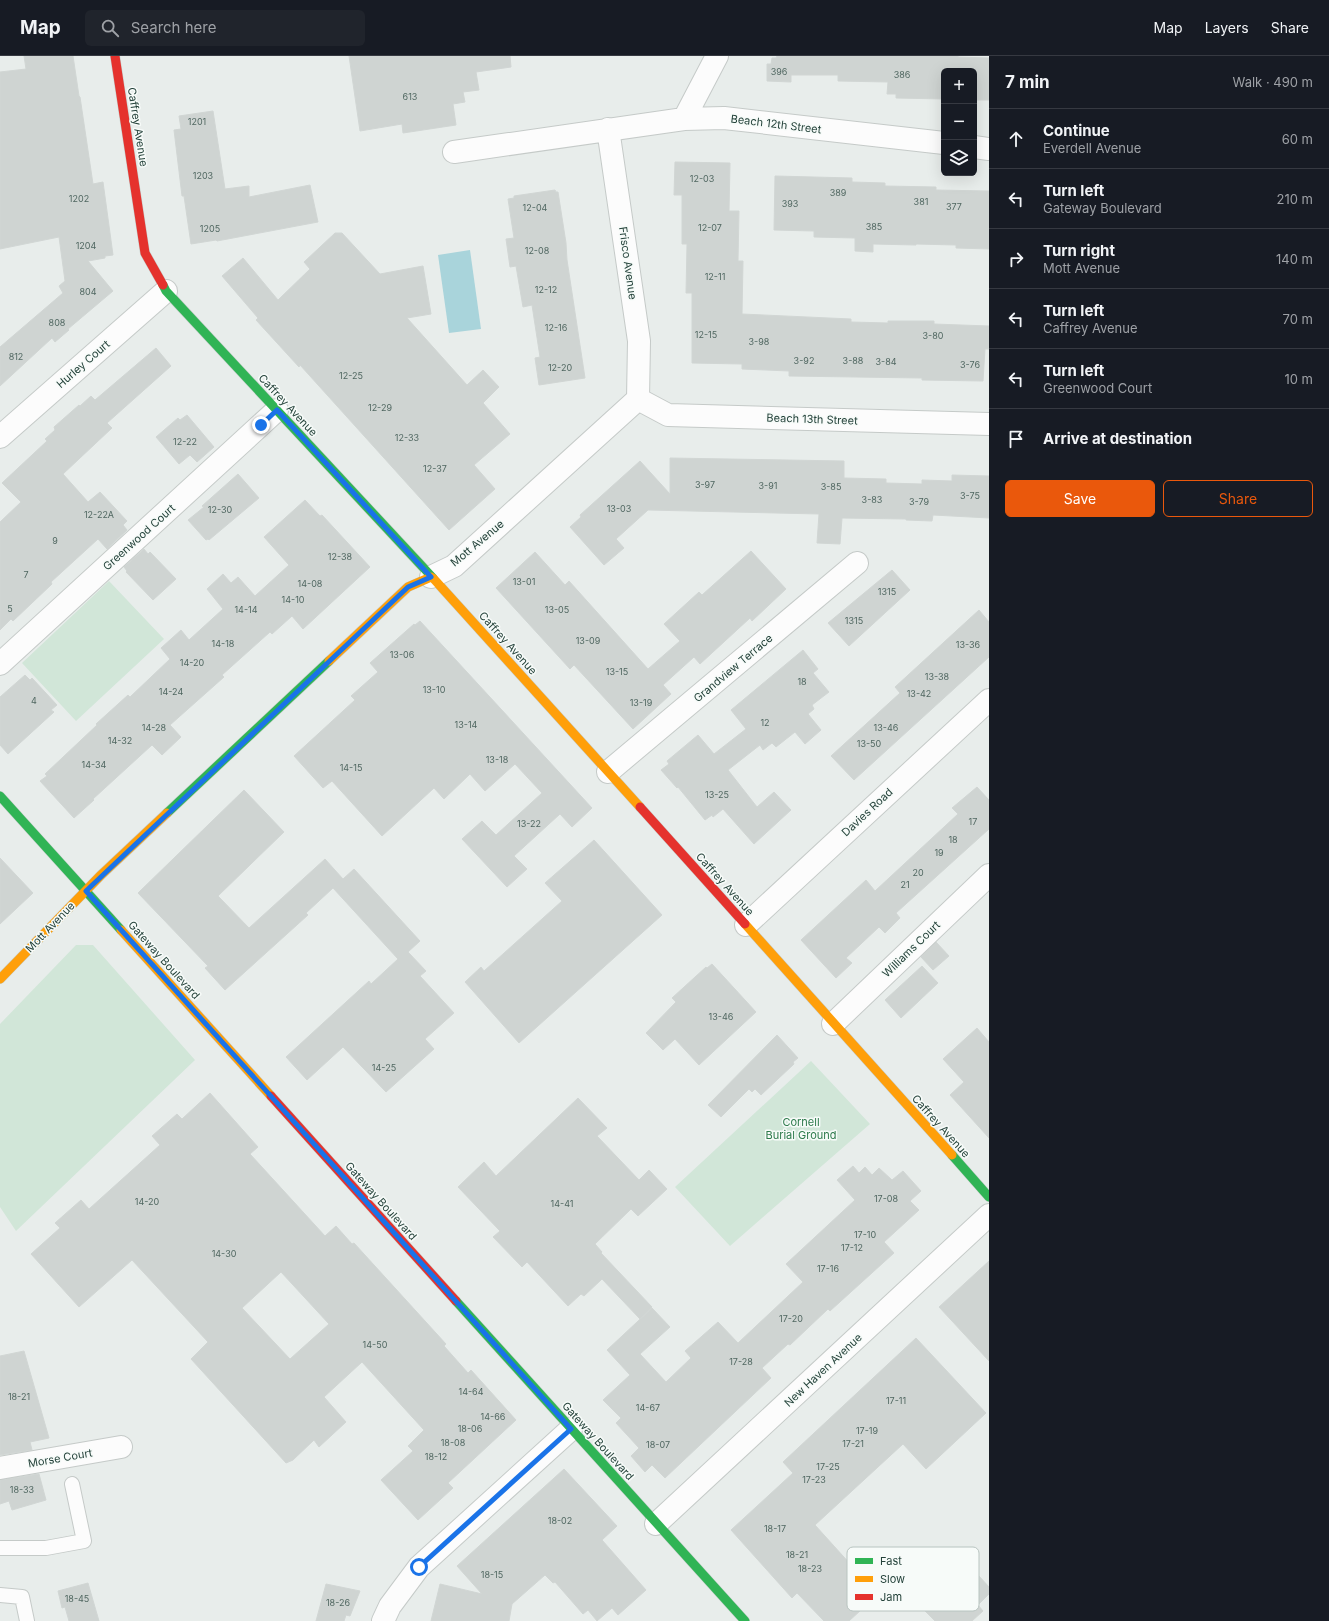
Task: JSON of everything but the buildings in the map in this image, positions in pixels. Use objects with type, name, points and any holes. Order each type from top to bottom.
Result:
[{"type":"street","name":"Caffrey Avenue","points":[[115,56],[145,253],[166,291],[431,577],[746,925],[989,1197]]},
{"type":"street","points":[[684,119],[717,56]]},
{"type":"street","name":"Beach 12th Street","points":[[454,152],[608,128],[684,119],[724,118],[941,144]]},
{"type":"street","name":"Frisco Avenue","points":[[608,128],[639,341],[638,399]]},
{"type":"street","points":[[977,147],[989,149]]},
{"type":"street","name":"Hurley Court","points":[[0,437],[166,291]]},
{"type":"street","name":"Beach 13th Street","points":[[638,399],[668,415],[989,424]]},
{"type":"street","name":"Mott Avenue","points":[[0,979],[86,891],[408,587],[454,566],[638,399]]},
{"type":"street","name":"Greenwood Court","points":[[0,664],[277,410]]},
{"type":"street","name":"Grandview Terrace","points":[[608,772],[857,563]]},
{"type":"street","name":"Davies Road","points":[[746,925],[989,700]]},
{"type":"street","name":"Gateway Boulevard","points":[[0,796],[745,1621]]},
{"type":"street","name":"Williams Court","points":[[834,1024],[989,875]]},
{"type":"street","name":"New Haven Avenue","points":[[656,1524],[989,1215]]},
{"type":"street","points":[[383,1621],[390,1606],[419,1567],[571,1429]]},
{"type":"street","name":"Morse Court","points":[[0,1468],[121,1447]]},
{"type":"lane","points":[[0,1548],[46,1548],[84,1541],[72,1484]]},
{"type":"lane","points":[[0,1595],[22,1597],[27,1621]]},
{"type":"green space","points":[[109,581],[164,639],[76,721],[22,663]]},
{"type":"green space","points":[[76,945],[93,945],[195,1060],[16,1231],[0,1207],[0,1024]]},
{"type":"green space","name":"Cornell Burial Ground","points":[[811,1061],[870,1124],[730,1246],[675,1187]]},
{"type":"water","points":[[470,250],[481,329],[449,333],[438,255]]},
{"type":"traffic: fast","points":[[163,285],[166,291],[433,578]]},
{"type":"traffic: fast","points":[[167,813],[329,661]]},
{"type":"traffic: fast","points":[[0,796],[121,930]]},
{"type":"traffic: fast","points":[[952,1155],[989,1197]]},
{"type":"traffic: fast","points":[[456,1301],[745,1621]]},
{"type":"traffic: slow","points":[[329,661],[408,587],[431,577]]},
{"type":"traffic: slow","points":[[433,578],[640,807]]},
{"type":"traffic: slow","points":[[0,979],[101,875],[167,813]]},
{"type":"traffic: slow","points":[[745,924],[952,1155]]},
{"type":"traffic: slow","points":[[121,930],[271,1096]]},
{"type":"traffic: jam","points":[[115,56],[145,253],[163,285]]},
{"type":"traffic: jam","points":[[640,807],[745,924]]},
{"type":"traffic: jam","points":[[271,1096],[456,1301]]},
{"type":"route","points":[[261,425],[277,410],[431,577],[408,587],[86,891],[571,1429],[419,1567]]}]
